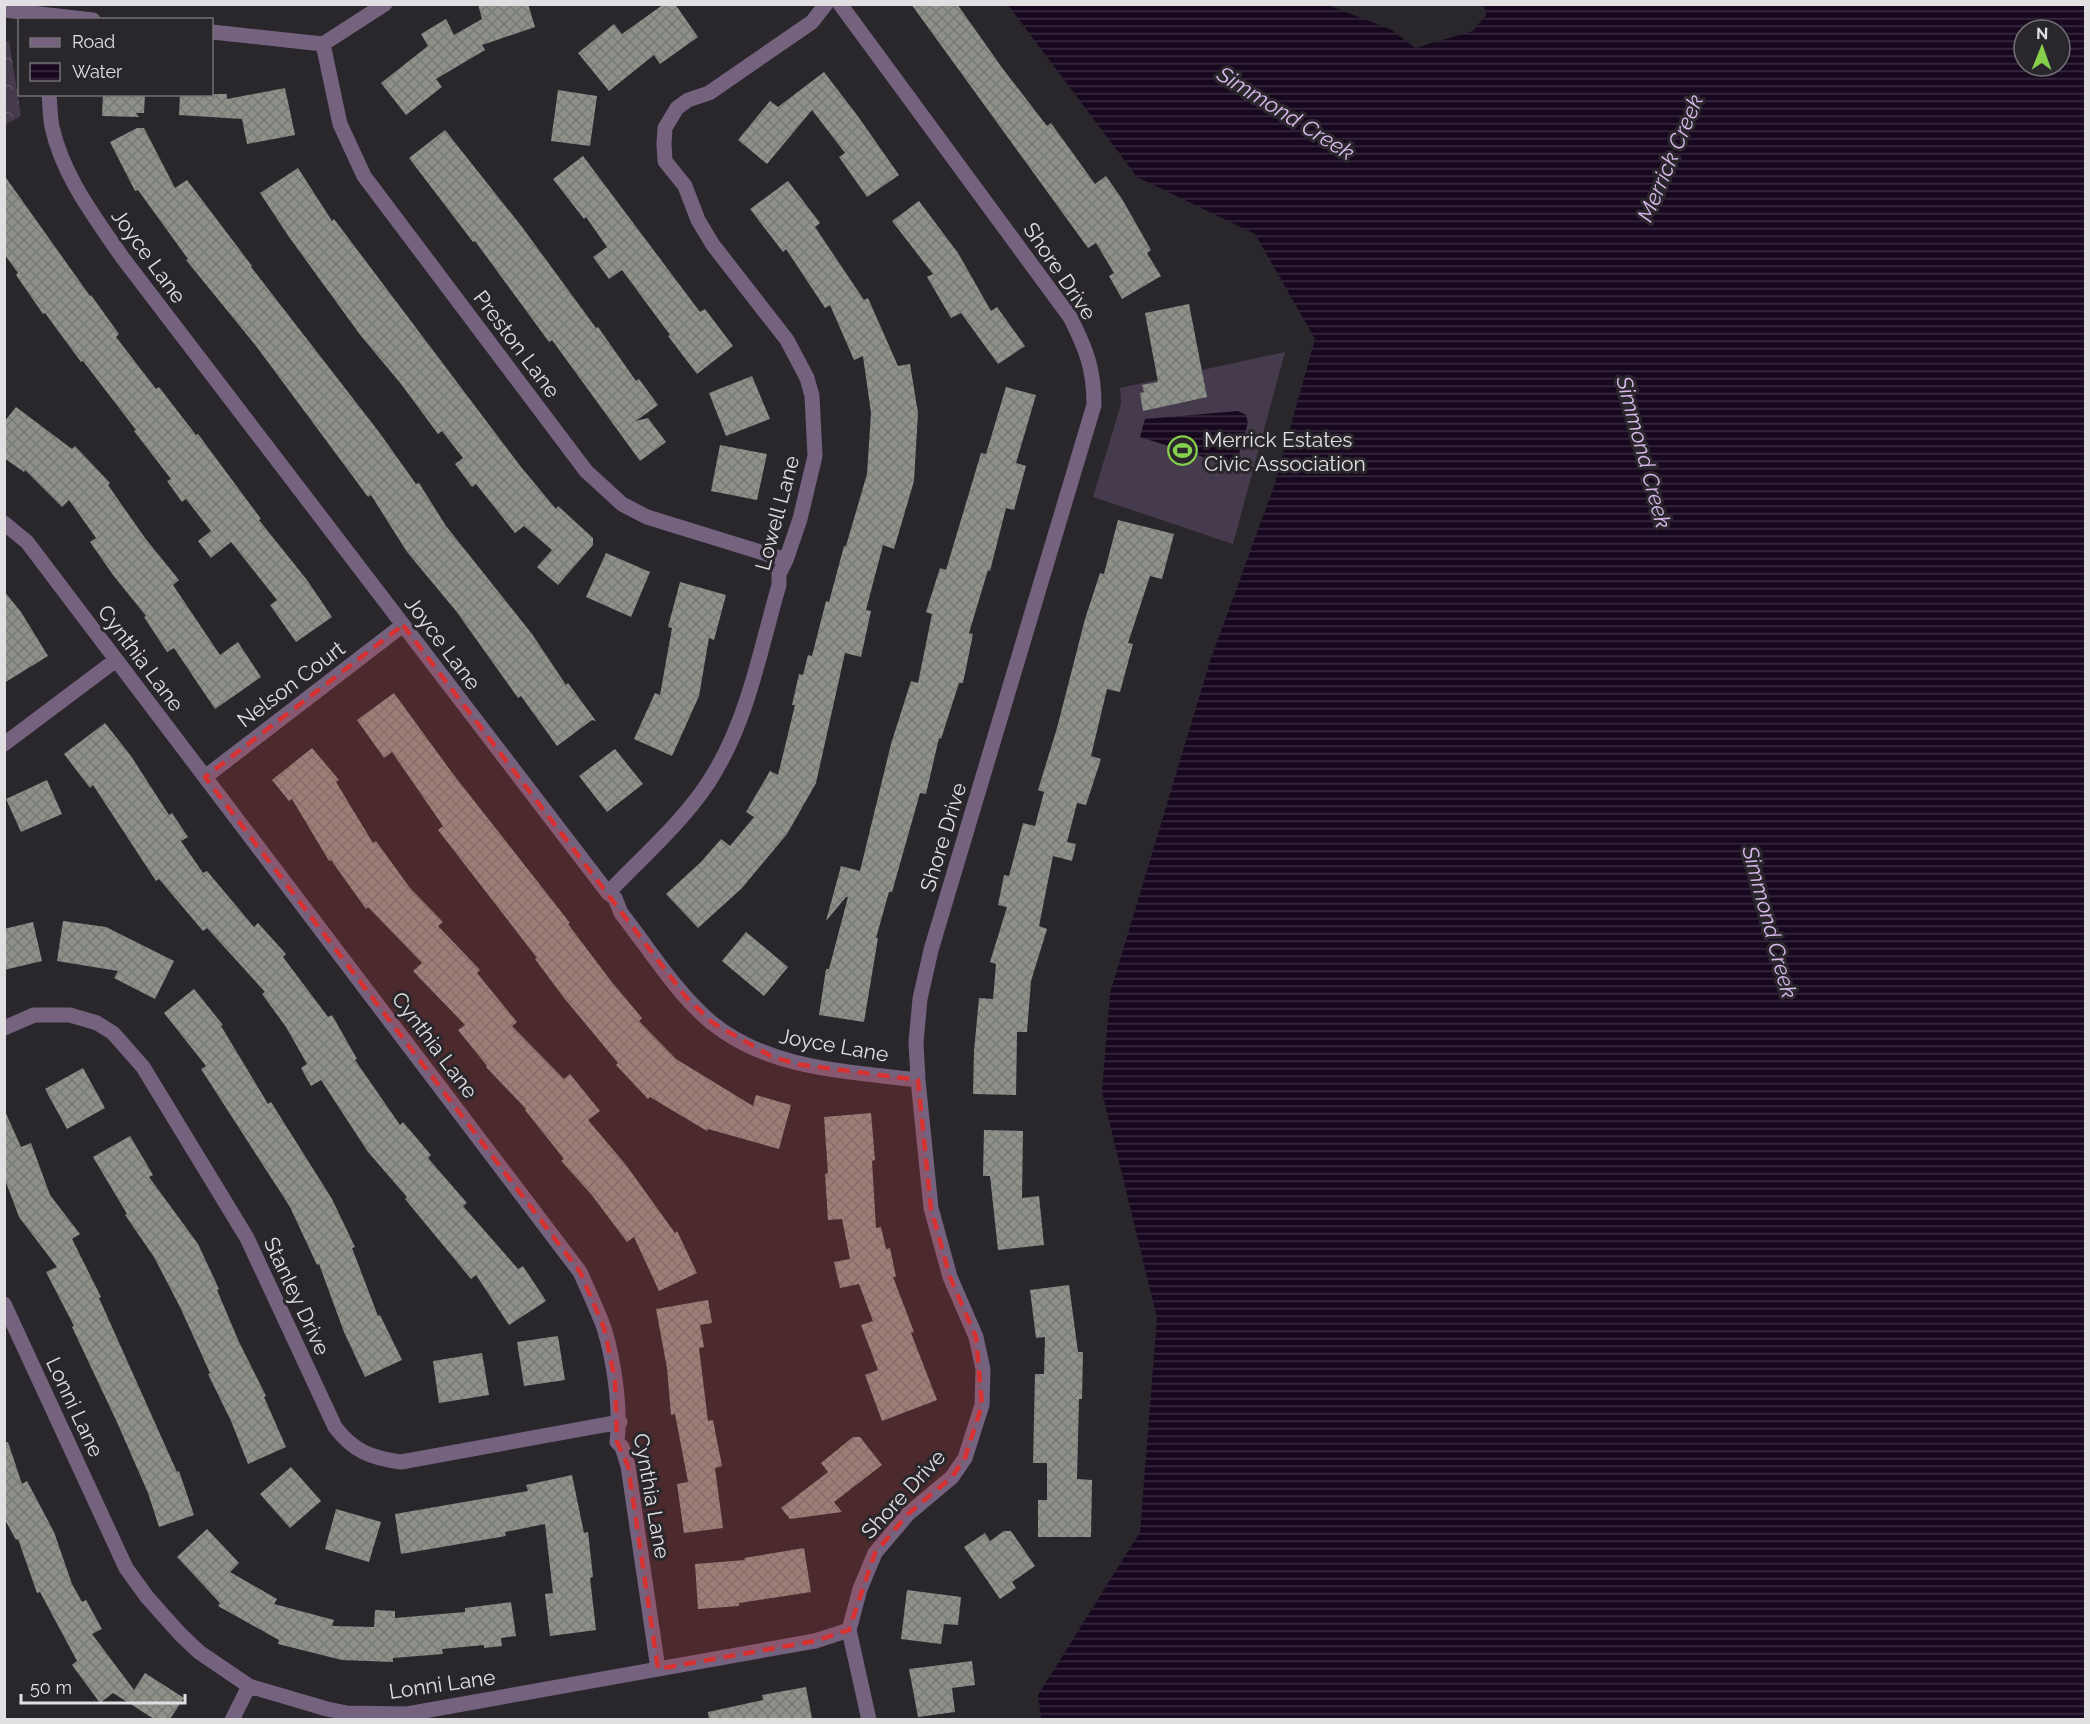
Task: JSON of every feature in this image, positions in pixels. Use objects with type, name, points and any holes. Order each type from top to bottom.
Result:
[{"type":"street","points":[[213,32],[323,44],[385,4]]},
{"type":"street","name":"Lowell Lane","points":[[608,893],[687,810],[716,771],[741,716],[779,585],[779,574],[800,519],[815,456],[812,396],[807,378],[787,340],[713,245],[698,220],[686,186],[665,161],[665,128],[677,108],[687,100],[710,93],[719,87],[812,22],[826,4]]},
{"type":"street","name":"Shore Drive","points":[[840,4],[1070,316],[1087,353],[1094,381],[1094,405],[931,950],[920,999],[916,1042],[931,1208],[950,1277],[976,1337],[982,1369],[982,1405],[965,1458],[952,1477],[908,1514],[875,1553],[860,1589],[849,1630],[869,1719]]},
{"type":"street","points":[[4,10],[60,18]]},
{"type":"street","name":"Preston Lane","points":[[323,44],[340,124],[364,176],[586,471],[622,504],[647,517],[786,560]]},
{"type":"street","name":"Joyce Lane","points":[[49,96],[51,124],[59,152],[85,202],[122,257],[608,893],[615,898],[621,913],[686,997],[713,1023],[735,1038],[771,1056],[796,1064],[918,1080]]},
{"type":"street","name":"Cynthia Lane","points":[[4,523],[27,542],[580,1272],[604,1328],[615,1380],[620,1422],[617,1442],[622,1447],[628,1466],[658,1669]]},
{"type":"street","name":"Nelson Court","points":[[205,777],[403,625]]},
{"type":"street","points":[[4,744],[116,660]]},
{"type":"street","name":"Stanley Drive","points":[[4,1028],[34,1015],[70,1015],[97,1023],[113,1033],[142,1067],[247,1238],[335,1427],[346,1442],[365,1454],[381,1460],[400,1462],[620,1422]]},
{"type":"street","name":"Lonni Lane","points":[[4,1304],[126,1568],[147,1597],[199,1652],[249,1686],[347,1713],[407,1714],[815,1641],[849,1630]]},
{"type":"street","points":[[232,1719],[249,1686]]},
{"type":"highlighted area","points":[[403,625],[686,997],[713,1023],[771,1056],[796,1064],[918,1080],[931,1208],[950,1277],[976,1337],[982,1405],[965,1458],[952,1477],[908,1514],[875,1553],[849,1630],[815,1641],[658,1669],[628,1466],[617,1442],[615,1380],[604,1328],[580,1272],[205,777]]},
{"type":"green space","points":[[5,41],[9,41],[21,116],[5,125]]},
{"type":"green space","name":"Merrick Estates Civic Association","points":[[1285,352],[1233,544],[1093,497],[1121,404],[1120,388]]},
{"type":"water","points":[[1008,5],[1328,5],[1392,30],[1415,48],[1473,31],[1486,15],[1484,5],[2085,5],[2086,472],[2082,474],[2086,476],[2085,1719],[1041,1719],[1038,1695],[1140,1532],[1157,1318],[1102,1092],[1110,993],[1210,661],[1274,486],[1315,339],[1255,234],[1137,177]]},
{"type":"water","points":[[1238,411],[1246,415],[1248,423],[1235,467],[1140,437],[1145,419]]},
{"type":"building","points":[[478,4],[528,4],[535,27],[482,45],[485,50],[436,79],[442,87],[406,115],[381,83],[428,46],[421,34],[446,19],[454,35],[482,19]]},
{"type":"building","points":[[664,4],[675,4],[698,37],[660,64],[654,55],[609,91],[578,53],[614,24],[622,34]]},
{"type":"building","points":[[911,4],[957,4],[1003,69],[1047,126],[1051,123],[1095,184],[1106,176],[1151,250],[1147,253],[1161,276],[1122,299],[1109,276],[1114,273],[1096,243],[1088,248]]},
{"type":"building","points":[[824,72],[899,175],[867,197],[839,157],[845,153],[812,110],[767,164],[738,140],[770,101],[778,107]]},
{"type":"building","points":[[285,88],[295,135],[247,144],[242,119],[179,115],[180,96],[227,94],[227,99]]},
{"type":"building","points":[[558,90],[597,96],[590,146],[551,141]]},
{"type":"building","points":[[103,96],[145,96],[144,113],[136,113],[139,117],[102,116]]},
{"type":"building","points":[[137,128],[144,128],[175,188],[187,180],[416,484],[419,483],[446,526],[532,634],[566,685],[568,683],[596,721],[592,720],[557,746],[521,696],[518,698],[456,611],[407,552],[371,495],[368,497],[256,346],[186,260],[188,259],[138,190],[135,191],[110,142]]},
{"type":"building","points":[[445,130],[522,227],[636,381],[639,379],[658,405],[636,421],[648,418],[666,442],[640,461],[552,340],[549,342],[475,241],[473,242],[409,158]]},
{"type":"building","points":[[583,156],[700,312],[705,309],[733,346],[697,374],[622,270],[609,279],[593,257],[607,247],[586,217],[584,219],[553,179]]},
{"type":"building","points":[[298,168],[332,221],[334,219],[521,467],[556,509],[558,506],[593,538],[593,545],[558,585],[537,567],[552,550],[524,526],[515,533],[476,484],[472,487],[455,464],[463,458],[442,431],[438,434],[361,336],[260,193]]},
{"type":"building","points":[[4,175],[119,334],[116,337],[156,389],[159,387],[196,435],[198,434],[332,617],[296,642],[270,605],[277,600],[231,542],[211,558],[198,541],[211,531],[186,499],[182,502],[167,481],[171,479],[134,431],[136,430],[45,313],[43,314],[16,275],[18,273],[4,254]]},
{"type":"building","points":[[788,181],[820,223],[815,227],[864,300],[868,298],[898,366],[910,364],[918,413],[914,481],[894,549],[883,545],[866,610],[871,611],[861,657],[845,653],[816,783],[787,834],[742,888],[698,928],[666,894],[701,862],[721,839],[730,846],[754,817],[746,812],[770,771],[778,775],[795,705],[792,705],[799,674],[803,675],[808,655],[812,656],[826,601],[829,602],[867,474],[871,413],[863,356],[854,360],[830,305],[825,308],[786,249],[783,252],[750,209]]},
{"type":"building","points":[[919,201],[958,253],[991,311],[997,307],[1025,346],[998,364],[961,313],[951,318],[927,277],[933,274],[892,221]]},
{"type":"building","points":[[1189,304],[1207,397],[1143,411],[1140,393],[1144,392],[1142,385],[1158,382],[1145,313]]},
{"type":"building","points":[[752,376],[770,419],[726,436],[709,393]]},
{"type":"building","points":[[1006,387],[1036,395],[1016,463],[1026,466],[1014,510],[1006,508],[990,571],[988,570],[969,633],[973,634],[963,683],[959,683],[941,739],[939,738],[926,794],[920,793],[892,892],[889,892],[876,938],[878,938],[864,1022],[819,1015],[826,969],[829,969],[848,897],[826,921],[841,866],[860,871],[891,744],[911,681],[918,683],[932,614],[926,612],[940,568],[946,570],[981,453],[986,454]]},
{"type":"building","points":[[16,407],[72,449],[75,446],[110,483],[108,485],[145,538],[179,580],[173,585],[220,655],[238,642],[261,677],[215,709],[174,648],[167,652],[144,617],[146,616],[113,575],[90,542],[96,538],[69,500],[62,507],[25,470],[24,472],[4,458],[4,422]]},
{"type":"building","points":[[720,445],[767,454],[757,500],[711,491]]},
{"type":"building","points":[[1118,520],[1174,534],[1162,579],[1150,576],[1128,643],[1133,644],[1120,692],[1107,689],[1091,756],[1101,759],[1086,805],[1077,803],[1067,842],[1076,844],[1072,861],[1053,856],[1039,926],[1047,929],[1031,981],[1027,1032],[1017,1032],[1016,1095],[973,1094],[979,998],[993,999],[996,964],[990,962],[1007,907],[998,905],[1004,875],[1009,876],[1023,823],[1035,826],[1044,792],[1038,790],[1057,728],[1085,619],[1100,573],[1104,574]]},
{"type":"building","points":[[606,553],[650,572],[631,617],[586,597]]},
{"type":"building","points":[[680,582],[726,595],[714,640],[709,638],[699,696],[672,756],[634,739],[655,693],[660,695],[672,628],[668,627]]},
{"type":"building","points":[[4,591],[21,612],[48,656],[4,683]]},
{"type":"building","points":[[394,693],[453,774],[570,923],[568,924],[611,981],[642,1018],[639,1021],[676,1059],[753,1106],[756,1095],[791,1105],[779,1149],[708,1129],[707,1131],[650,1097],[648,1099],[616,1065],[618,1063],[564,998],[535,959],[537,958],[438,830],[443,826],[392,752],[384,758],[357,720]]},
{"type":"building","points":[[105,723],[131,756],[169,815],[172,813],[188,837],[181,841],[203,873],[207,871],[254,927],[258,923],[286,954],[283,957],[328,1017],[332,1015],[357,1059],[355,1060],[400,1125],[403,1122],[431,1155],[428,1158],[467,1203],[463,1206],[518,1269],[523,1266],[546,1301],[509,1325],[476,1275],[471,1279],[405,1199],[407,1197],[368,1152],[321,1080],[311,1086],[301,1068],[307,1064],[286,1027],[262,994],[265,992],[207,928],[203,931],[159,879],[156,881],[93,785],[90,788],[64,754]]},
{"type":"building","points":[[312,748],[339,780],[336,782],[373,843],[376,841],[410,888],[443,922],[438,926],[480,970],[477,973],[517,1022],[512,1026],[564,1079],[570,1074],[600,1111],[588,1120],[626,1165],[675,1233],[677,1231],[697,1273],[659,1291],[634,1237],[627,1242],[591,1194],[561,1161],[564,1159],[526,1109],[486,1067],[458,1030],[465,1025],[413,971],[422,963],[368,907],[366,909],[331,860],[329,861],[292,799],[289,801],[272,780]]},
{"type":"building","points":[[615,749],[643,784],[607,812],[579,776]]},
{"type":"building","points":[[47,780],[62,814],[21,832],[6,799]]},
{"type":"building","points":[[63,921],[106,927],[174,961],[155,999],[114,978],[118,971],[57,961]]},
{"type":"building","points":[[33,922],[42,961],[4,970],[4,929]]},
{"type":"building","points":[[746,932],[788,967],[764,996],[722,961]]},
{"type":"building","points":[[194,989],[223,1025],[221,1026],[268,1104],[271,1102],[332,1199],[355,1247],[352,1248],[378,1316],[380,1315],[402,1360],[365,1377],[344,1332],[319,1264],[317,1265],[290,1207],[201,1069],[206,1066],[164,1013]]},
{"type":"building","points":[[83,1068],[105,1108],[67,1129],[45,1089]]},
{"type":"building","points":[[4,1109],[21,1147],[31,1143],[50,1195],[80,1234],[72,1239],[101,1297],[99,1298],[177,1472],[179,1471],[194,1515],[159,1527],[148,1493],[116,1420],[72,1327],[74,1326],[46,1272],[57,1267],[19,1217],[4,1177]]},
{"type":"building","points":[[871,1113],[875,1160],[872,1161],[876,1228],[881,1227],[886,1249],[890,1248],[896,1277],[893,1277],[914,1332],[911,1333],[937,1400],[882,1421],[865,1375],[878,1370],[861,1325],[873,1321],[859,1284],[840,1288],[834,1262],[850,1259],[842,1219],[828,1220],[825,1174],[828,1173],[824,1117]]},
{"type":"building","points":[[984,1130],[1023,1131],[1022,1198],[1039,1196],[1044,1245],[998,1250],[990,1176],[983,1176]]},
{"type":"building","points":[[130,1136],[153,1175],[149,1177],[198,1244],[219,1289],[217,1290],[239,1342],[266,1396],[264,1397],[286,1447],[248,1464],[180,1307],[154,1257],[125,1215],[127,1214],[93,1157]]},
{"type":"building","points":[[1069,1285],[1078,1352],[1083,1352],[1077,1479],[1092,1480],[1091,1537],[1038,1537],[1038,1500],[1047,1500],[1047,1463],[1033,1463],[1035,1374],[1044,1374],[1045,1337],[1036,1338],[1030,1290]]},
{"type":"building","points":[[708,1300],[712,1323],[700,1325],[704,1347],[699,1348],[708,1421],[713,1420],[722,1466],[715,1468],[723,1528],[684,1533],[677,1484],[688,1482],[675,1414],[671,1415],[667,1368],[656,1309]]},
{"type":"building","points":[[558,1336],[565,1380],[524,1386],[517,1342]]},
{"type":"building","points":[[482,1353],[489,1395],[439,1403],[433,1361]]},
{"type":"building","points":[[853,1437],[860,1437],[882,1465],[834,1502],[842,1512],[790,1519],[781,1508],[828,1472],[821,1463]]},
{"type":"building","points":[[8,1442],[22,1484],[27,1481],[54,1532],[72,1584],[82,1602],[86,1600],[102,1629],[92,1634],[134,1690],[145,1673],[184,1698],[170,1719],[154,1719],[113,1693],[100,1703],[72,1665],[77,1661],[40,1592],[37,1593],[18,1539],[16,1540],[4,1518],[4,1443]]},
{"type":"building","points":[[291,1467],[321,1501],[290,1528],[260,1494]]},
{"type":"building","points":[[572,1475],[584,1533],[588,1532],[596,1630],[550,1636],[545,1594],[553,1593],[545,1524],[505,1532],[506,1536],[401,1554],[395,1514],[528,1491],[526,1485]]},
{"type":"building","points":[[336,1509],[381,1522],[369,1562],[325,1549]]},
{"type":"building","points":[[207,1529],[239,1563],[230,1572],[277,1599],[274,1604],[334,1620],[332,1626],[374,1627],[375,1610],[395,1611],[395,1618],[465,1612],[465,1608],[511,1602],[516,1636],[501,1638],[502,1646],[484,1648],[484,1645],[442,1649],[443,1654],[393,1658],[393,1662],[342,1660],[278,1644],[279,1640],[218,1606],[220,1603],[177,1557]]},
{"type":"building","points":[[1004,1531],[1011,1531],[1035,1566],[1012,1582],[1016,1588],[1000,1599],[964,1547],[985,1533],[990,1541]]},
{"type":"building","points":[[804,1548],[811,1592],[739,1603],[739,1606],[698,1609],[695,1564],[745,1560],[744,1558]]},
{"type":"building","points":[[907,1590],[961,1597],[958,1625],[944,1624],[941,1644],[901,1639]]},
{"type":"building","points":[[972,1661],[975,1685],[952,1688],[955,1712],[918,1717],[909,1669]]},
{"type":"building","points":[[806,1687],[812,1719],[709,1719],[708,1712],[763,1700],[762,1695]]},
{"type":"place","name":"Merrick Estates Civic Association","points":[[1183,451]]},
{"type":"water label","name":"Simmond Creek","points":[[1286,113]]},
{"type":"water label","name":"Merrick Creek","points":[[1670,158]]},
{"type":"water label","name":"Simmond Creek","points":[[1644,452]]},
{"type":"water label","name":"Simmond Creek","points":[[1770,922]]}]
